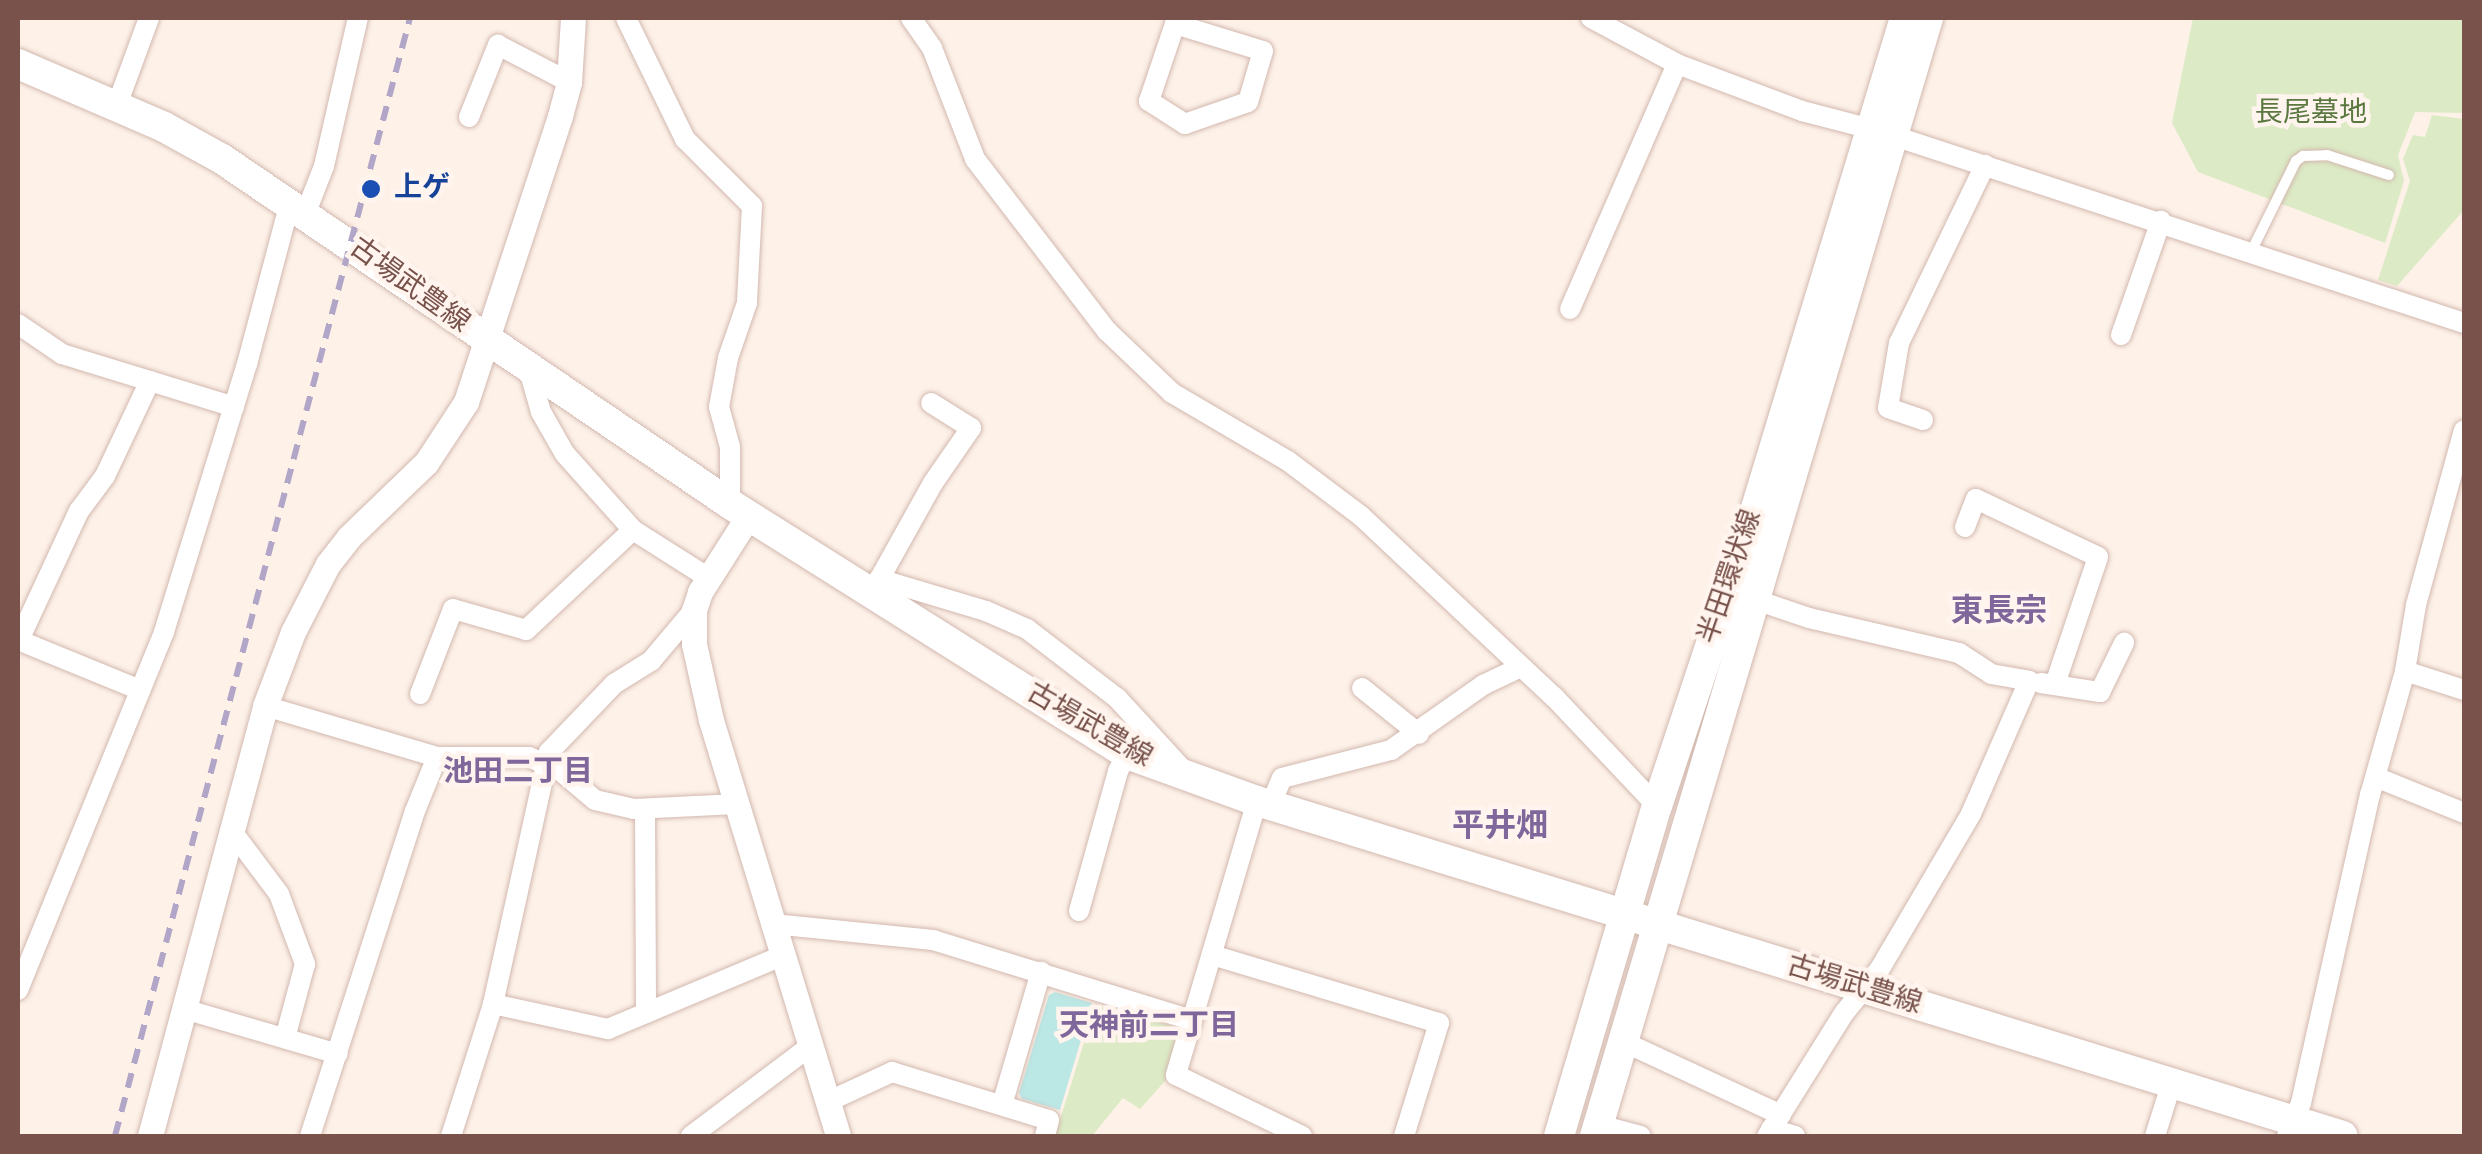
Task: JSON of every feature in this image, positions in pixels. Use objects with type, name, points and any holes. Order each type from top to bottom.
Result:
[{"type":"main road","name":"半田環状線","points":[[1597,1130],[1756,600],[1883,133],[1905,18]]},
{"type":"main road","name":"半田環状線","points":[[1558,1136],[1657,806],[1883,133],[1928,18]]},
{"type":"main road","name":"古場武豊線","points":[[18,64],[117,105],[222,159],[739,510],[875,586],[1127,754],[1264,804],[2172,1084],[2290,1129],[2343,1136]]},
{"type":"street","points":[[117,105],[149,18]]},
{"type":"street","points":[[18,990],[140,690],[192,550],[298,207],[324,166],[358,18]]},
{"type":"street","points":[[150,1136],[266,706],[318,580],[348,537],[426,463],[466,402],[568,82],[574,18]]},
{"type":"street","points":[[451,1136],[492,1004],[549,752],[614,684],[651,662],[694,610],[739,510],[730,447],[719,407],[728,358],[746,303],[755,219],[752,206],[685,138],[626,18]]},
{"type":"street","points":[[910,18],[932,48],[975,159],[1108,331],[1172,393],[1288,462],[1362,516],[1520,667],[1657,806]]},
{"type":"street","points":[[1592,18],[1677,64],[1802,111],[2161,221],[2250,255],[2464,323]]},
{"type":"street","points":[[1176,21],[1263,52],[1248,102],[1185,124],[1149,101],[1176,21]]},
{"type":"street","points":[[469,117],[498,45],[568,82]]},
{"type":"street","points":[[1570,308],[1677,64]]},
{"type":"street","points":[[1923,420],[1888,408],[1900,342],[1985,165]]},
{"type":"street","points":[[2121,335],[2161,221]]},
{"type":"street","points":[[18,324],[62,354],[234,407]]},
{"type":"street","points":[[529,370],[540,412],[565,454],[634,530],[707,577]]},
{"type":"street","points":[[140,690],[18,640],[79,511],[105,476],[150,381]]},
{"type":"street","points":[[931,403],[971,428],[933,483],[875,586],[986,611],[1027,630],[1117,698],[1190,778]]},
{"type":"street","points":[[2290,1129],[2370,794],[2378,778],[2404,671],[2416,605],[2464,430]]},
{"type":"street","points":[[1964,527],[1976,499],[2098,558],[2055,684]]},
{"type":"street","points":[[420,694],[453,608],[526,630],[634,530]]},
{"type":"street","points":[[1756,600],[1809,618],[1959,653],[1990,674],[2100,692],[2124,643]]},
{"type":"street","points":[[694,610],[694,644],[707,702],[838,1136]]},
{"type":"street","points":[[1302,1136],[1176,1075],[1264,804],[1282,778],[1373,757],[1419,734],[1483,685],[1520,667]]},
{"type":"street","points":[[2404,671],[2464,690]]},
{"type":"street","points":[[1773,1127],[1879,970],[1972,814],[2029,682]]},
{"type":"street","points":[[1362,688],[1419,734]]},
{"type":"street","points":[[266,706],[438,757],[529,757],[595,800],[645,810],[737,804]]},
{"type":"street","points":[[1079,911],[1118,771],[1127,754]]},
{"type":"street","points":[[310,1136],[415,811],[438,757]]},
{"type":"street","points":[[2378,778],[2464,813]]},
{"type":"street","points":[[645,810],[646,1013]]},
{"type":"street","points":[[231,830],[279,894],[305,964],[285,1038]]},
{"type":"street","points":[[773,924],[933,940],[1192,1020]]},
{"type":"street","points":[[1212,955],[1439,1024],[1404,1136]]},
{"type":"street","points":[[492,1004],[608,1029],[782,956]]},
{"type":"street","points":[[1002,1105],[1041,972]]},
{"type":"street","points":[[184,1009],[338,1054]]},
{"type":"street","points":[[1624,1042],[1795,1136]]},
{"type":"street","points":[[691,1136],[809,1047]]},
{"type":"street","points":[[827,1102],[892,1072],[1049,1120],[1044,1136]]},
{"type":"street","points":[[2155,1136],[2172,1084]]},
{"type":"street","points":[[1597,1130],[1640,1136]]},
{"type":"lane","points":[[2250,255],[2296,162],[2303,156],[2327,154],[2388,175]]},
{"type":"green space","name":"長尾墓地","points":[[2193,18],[2464,18],[2464,113],[2415,112],[2398,155],[2404,181],[2385,243],[2198,172],[2172,123]]},
{"type":"green space","points":[[2432,115],[2464,119],[2464,210],[2397,286],[2378,280],[2410,181],[2403,159],[2413,135],[2425,137]]},
{"type":"green space","points":[[1096,1004],[1172,1026],[1178,1032],[1165,1081],[1140,1109],[1123,1098],[1092,1136],[1055,1136]]},
{"type":"water","points":[[1055,992],[1092,1003],[1060,1110],[1022,1099],[1019,1093],[1049,995]]},
{"type":"railway","points":[[115,1136],[410,18]]},
{"type":"place","name":"上ゲ","points":[[371,189]]},
{"type":"district","name":"東長宗","points":[[1999,613]]},
{"type":"district","name":"池田二丁目","points":[[518,774]]},
{"type":"district","name":"平井畑","points":[[1500,828]]},
{"type":"district","name":"天神前二丁目","points":[[1149,1028]]}]
